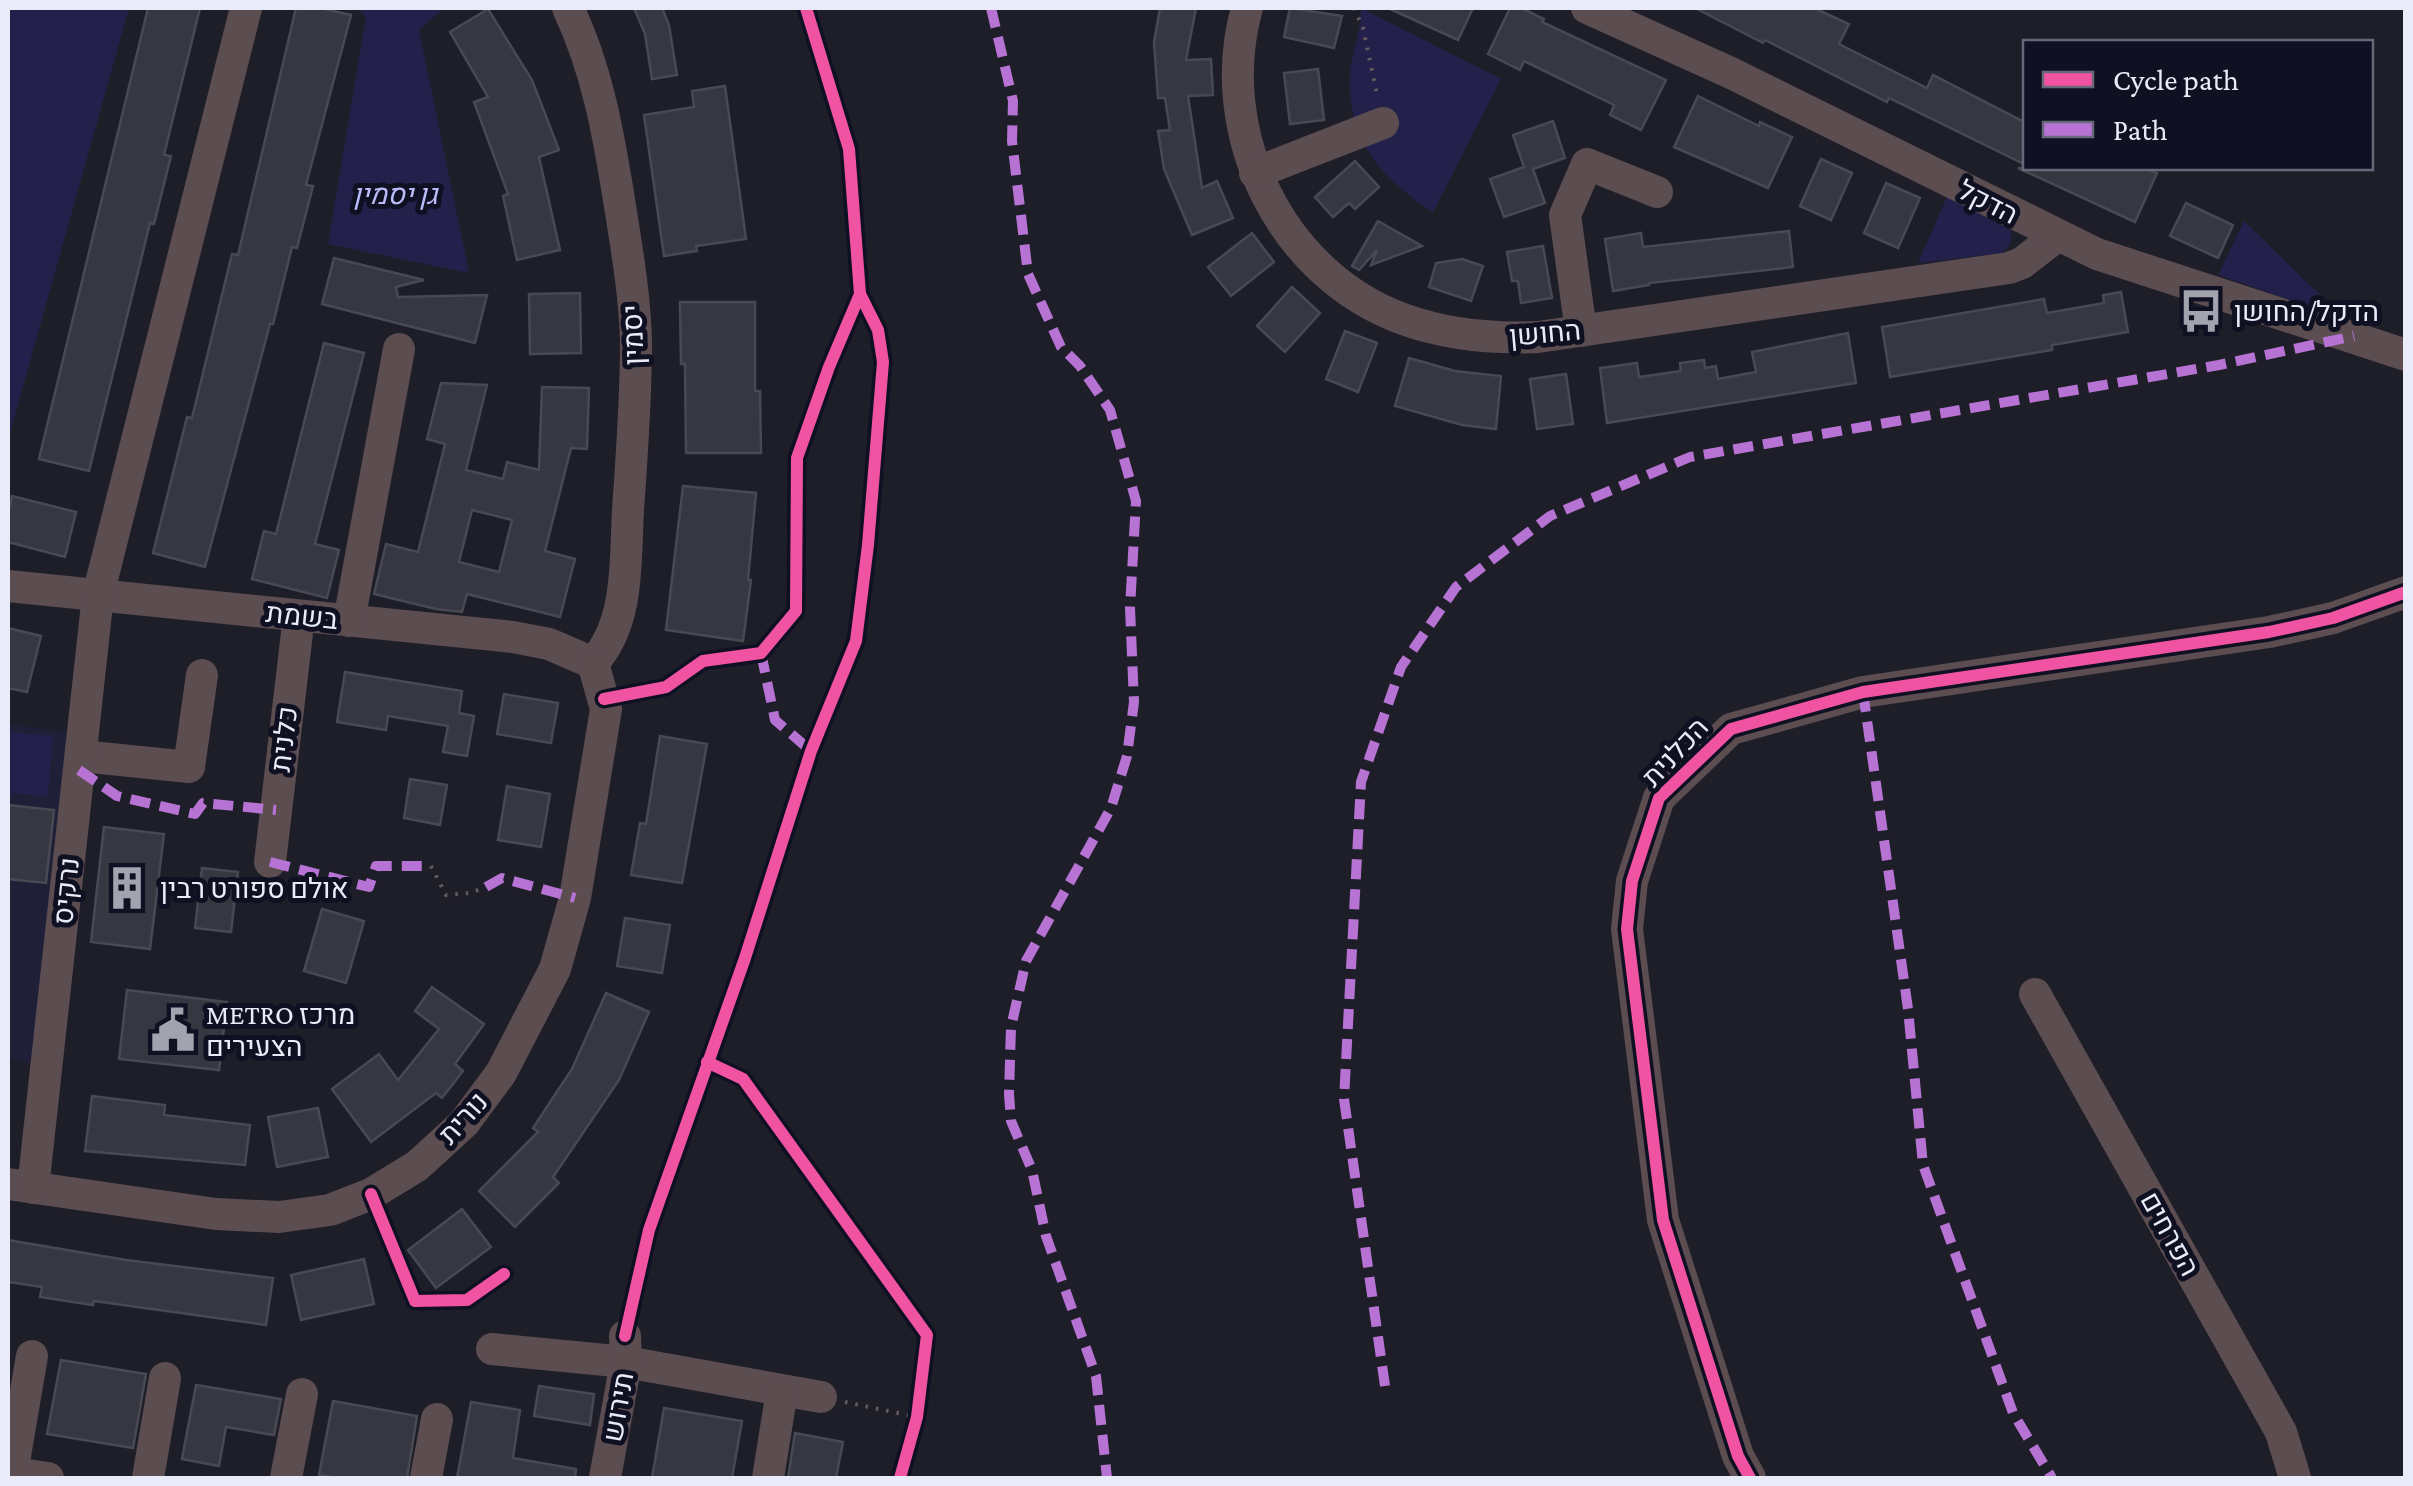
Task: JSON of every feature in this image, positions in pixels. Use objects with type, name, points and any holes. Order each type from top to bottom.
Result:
[{"type":"street","points":[[98,595],[246,8]]},
{"type":"street","name":"יסמין","points":[[568,8],[594,69],[608,136],[626,245],[636,340],[624,583],[617,625],[593,663]]},
{"type":"street","name":"החושן","points":[[1247,8],[1239,52],[1242,125],[1268,203],[1298,242],[1337,282],[1366,302],[1437,330],[1476,336],[1538,337],[2009,268],[2057,236]]},
{"type":"street","name":"הדקל","points":[[1587,8],[1731,74],[2057,236],[2148,273],[2406,354]]},
{"type":"street","points":[[1255,173],[1383,123]]},
{"type":"street","points":[[1581,331],[1565,215],[1586,164],[1657,192]]},
{"type":"street","points":[[350,620],[398,350]]},
{"type":"street","name":"בשמת","points":[[8,586],[512,638],[549,644],[593,663]]},
{"type":"street","name":"הכלנית","points":[[1750,1478],[1738,1456],[1663,1220],[1627,930],[1632,881],[1660,798],[1731,729],[1863,692],[2270,632],[2334,618],[2406,592]]},
{"type":"street","name":"נרקיס","points":[[20,1186],[80,756],[98,595]]},
{"type":"street","name":"כלנית","points":[[270,862],[299,616]]},
{"type":"street","name":"נורית","points":[[20,1186],[216,1214],[279,1217],[330,1210],[371,1194],[417,1166],[464,1124],[502,1074],[532,1018],[555,969],[575,898],[606,710],[593,663]]},
{"type":"street","points":[[80,756],[189,767],[202,675]]},
{"type":"street","name":"הפרחים","points":[[2036,994],[2281,1432],[2295,1478]]},
{"type":"street","points":[[492,1349],[626,1349],[782,1391],[821,1397]]},
{"type":"street","name":"תירוש","points":[[605,1478],[626,1349]]},
{"type":"street","points":[[32,1356],[10,1472],[48,1478]]},
{"type":"street","points":[[148,1478],[165,1378]]},
{"type":"street","points":[[768,1478],[782,1391]]},
{"type":"street","points":[[286,1478],[302,1394]]},
{"type":"street","points":[[426,1478],[438,1419]]},
{"type":"path","points":[[1354,8],[1383,123]]},
{"type":"path","points":[[431,866],[446,895],[486,887]]},
{"type":"path","points":[[821,1397],[917,1417]]},
{"type":"shaded area","points":[[8,724],[70,732],[32,1063],[8,1060]]},
{"type":"green space","points":[[8,8],[129,8],[8,440]]},
{"type":"green space","name":"גן יסמין","points":[[358,8],[444,8],[419,30],[469,273],[328,244],[366,17]]},
{"type":"green space","points":[[1361,8],[1501,79],[1433,212],[1384,172],[1362,140],[1355,121],[1350,77]]},
{"type":"green space","points":[[1947,197],[2012,231],[2009,246],[2002,253],[1918,263]]},
{"type":"green space","points":[[2244,221],[2345,319],[2218,275]]},
{"type":"green space","points":[[8,732],[53,736],[48,796],[8,793]]},
{"type":"building","points":[[148,8],[200,8],[164,155],[171,156],[154,224],[150,223],[89,471],[39,459]]},
{"type":"building","points":[[296,8],[320,8],[351,15],[306,185],[313,186],[297,248],[292,247],[205,567],[153,553],[187,417],[192,418],[232,254],[238,255]]},
{"type":"building","points":[[634,8],[662,8],[669,25],[677,75],[652,79],[645,34]]},
{"type":"building","points":[[1160,8],[1196,8],[1186,60],[1211,59],[1213,95],[1188,96],[1202,188],[1217,181],[1233,218],[1192,235],[1164,169],[1158,131],[1170,130],[1165,98],[1158,98],[1154,42]]},
{"type":"building","points":[[1290,8],[1342,16],[1334,48],[1284,37]]},
{"type":"building","points":[[1388,8],[1473,8],[1458,40]]},
{"type":"building","points":[[1510,8],[1521,8],[1544,19],[1542,22],[1666,80],[1641,130],[1610,115],[1614,105],[1524,61],[1520,70],[1488,54]]},
{"type":"building","points":[[1695,8],[1814,8],[1849,24],[1839,44],[1927,88],[1933,75],[2023,121],[2023,164],[1889,98],[1887,102],[1765,40],[1763,43]]},
{"type":"building","points":[[488,9],[532,80],[559,150],[539,157],[560,250],[517,260],[503,196],[508,194],[474,102],[488,97],[450,32]]},
{"type":"building","points":[[1318,69],[1324,120],[1290,124],[1284,73]]},
{"type":"building","points":[[725,86],[746,239],[696,246],[697,251],[664,256],[644,115],[694,107],[692,91]]},
{"type":"building","points":[[1698,96],[1759,126],[1760,122],[1792,137],[1768,188],[1674,147]]},
{"type":"building","points":[[1553,121],[1565,158],[1533,169],[1545,203],[1504,217],[1490,179],[1524,167],[1513,135]]},
{"type":"building","points":[[1821,159],[1852,173],[1831,220],[1800,206]]},
{"type":"building","points":[[1355,161],[1379,187],[1355,209],[1349,203],[1333,217],[1315,197]]},
{"type":"building","points":[[2018,168],[2157,173],[2135,222]]},
{"type":"building","points":[[1886,183],[1920,198],[1898,248],[1864,233]]},
{"type":"building","points":[[2186,203],[2233,225],[2218,258],[2170,236]]},
{"type":"building","points":[[1378,221],[1422,246],[1371,265],[1377,250],[1359,270],[1352,266]]},
{"type":"building","points":[[1789,231],[1793,267],[1649,283],[1613,291],[1605,239],[1641,233],[1643,247]]},
{"type":"building","points":[[1252,233],[1274,262],[1231,296],[1208,267]]},
{"type":"building","points":[[1543,246],[1552,298],[1521,303],[1507,252]]},
{"type":"building","points":[[334,258],[424,280],[396,287],[398,297],[487,295],[475,343],[322,304]]},
{"type":"building","points":[[1462,259],[1483,266],[1471,301],[1429,287],[1436,263]]},
{"type":"building","points":[[1292,287],[1320,313],[1285,352],[1257,326]]},
{"type":"building","points":[[2121,292],[2128,332],[2052,345],[2052,350],[1890,377],[1882,327],[2044,299],[2047,313],[2104,303],[2103,295]]},
{"type":"building","points":[[580,293],[581,353],[530,354],[529,294]]},
{"type":"building","points":[[680,302],[755,302],[755,391],[760,391],[761,453],[686,453]]},
{"type":"building","points":[[1345,331],[1377,343],[1358,392],[1326,379]]},
{"type":"building","points":[[1848,333],[1856,383],[1607,423],[1600,368],[1637,363],[1639,377],[1681,371],[1680,363],[1704,360],[1705,368],[1716,366],[1718,379],[1756,372],[1752,352]]},
{"type":"building","points":[[324,343],[364,353],[315,544],[339,550],[327,598],[252,579],[264,531],[276,534]]},
{"type":"building","points":[[1409,358],[1455,371],[1501,376],[1496,429],[1462,425],[1395,406]]},
{"type":"building","points":[[1566,374],[1573,424],[1537,429],[1530,379]]},
{"type":"building","points":[[441,383],[487,385],[466,470],[503,479],[507,462],[539,470],[542,387],[589,388],[587,449],[571,448],[545,551],[575,559],[560,617],[467,594],[462,612],[374,594],[386,544],[418,552],[445,444],[427,439]],"holes":[[[472,510],[512,520],[499,572],[459,562]]]},
{"type":"building","points":[[683,486],[756,493],[743,641],[666,630]]},
{"type":"building","points":[[12,496],[76,512],[65,557],[8,542]]},
{"type":"building","points":[[8,628],[41,636],[27,692],[8,688]]},
{"type":"building","points":[[345,672],[462,691],[459,713],[474,716],[467,756],[443,752],[448,726],[388,716],[386,730],[337,722]]},
{"type":"building","points":[[504,694],[558,703],[551,743],[497,734]]},
{"type":"building","points":[[660,736],[707,744],[682,883],[631,875],[640,823],[646,824]]},
{"type":"building","points":[[410,779],[447,785],[440,825],[404,818]]},
{"type":"building","points":[[507,786],[550,794],[541,847],[498,840]]},
{"type":"building","points":[[8,805],[54,810],[46,883],[8,879]]},
{"type":"building","name":"אולם ספורט רבין","points":[[104,827],[164,834],[150,949],[91,942]]},
{"type":"building","points":[[202,868],[238,872],[231,932],[195,928]]},
{"type":"building","points":[[322,909],[364,921],[346,983],[304,971]]},
{"type":"building","points":[[625,918],[670,925],[662,973],[617,966]]},
{"type":"building","points":[[432,987],[484,1024],[455,1064],[463,1071],[442,1098],[436,1093],[371,1142],[332,1089],[379,1054],[398,1080],[439,1029],[415,1011]]},
{"type":"building","name":"METRO מרכז הצעירים","points":[[127,990],[227,1002],[219,1070],[119,1059]]},
{"type":"building","points":[[606,993],[649,1012],[619,1080],[553,1177],[559,1183],[515,1227],[479,1191],[538,1132],[533,1128],[572,1069]]},
{"type":"building","points":[[92,1096],[165,1105],[164,1115],[250,1125],[245,1165],[85,1151]]},
{"type":"building","points":[[318,1108],[328,1157],[277,1167],[268,1117]]},
{"type":"building","points":[[462,1209],[491,1247],[436,1288],[408,1250]]},
{"type":"building","points":[[8,1240],[126,1260],[273,1278],[266,1325],[40,1297],[42,1287],[8,1282]]},
{"type":"building","points":[[364,1259],[374,1304],[301,1320],[291,1275]]},
{"type":"building","points":[[61,1360],[146,1374],[133,1448],[47,1434]]},
{"type":"building","points":[[196,1385],[281,1399],[274,1435],[226,1427],[219,1466],[182,1459]]},
{"type":"building","points":[[539,1386],[594,1394],[590,1425],[534,1416]]},
{"type":"building","points":[[333,1401],[417,1416],[407,1478],[319,1475]]},
{"type":"building","points":[[471,1402],[520,1410],[513,1458],[576,1469],[575,1478],[457,1478]]},
{"type":"building","points":[[664,1408],[742,1421],[732,1478],[652,1478]]},
{"type":"building","points":[[795,1433],[843,1442],[836,1478],[788,1478]]},
{"type":"marked path","points":[[991,8],[1013,101],[1012,141],[1028,274],[1061,347],[1080,366],[1110,410],[1136,501],[1130,608],[1134,702],[1127,756],[1111,808],[1026,961],[1011,1027],[1009,1094],[1011,1121],[1032,1170],[1046,1236],[1096,1376],[1107,1478]]},
{"type":"marked path","points":[[1385,1386],[1344,1099],[1361,782],[1401,667],[1456,587],[1550,516],[1690,457],[2219,365],[2354,336]]},
{"type":"marked path","points":[[761,653],[775,720],[811,751]]},
{"type":"marked path","points":[[1863,692],[1908,1009],[1923,1165],[2013,1413],[2052,1478]]},
{"type":"marked path","points":[[79,770],[117,796],[195,814],[203,803],[276,810]]},
{"type":"marked path","points":[[270,862],[369,887],[376,866],[431,866]]},
{"type":"marked path","points":[[486,887],[502,878],[575,898]]},
{"type":"cycle path","points":[[604,699],[666,687],[703,661],[761,653],[796,611],[797,458],[860,294],[849,149],[806,8]]},
{"type":"cycle path","points":[[625,1336],[649,1230],[745,958],[811,751],[856,641],[883,362],[878,330],[860,294]]},
{"type":"cycle path","points":[[1750,1478],[1738,1456],[1663,1220],[1627,929],[1632,881],[1659,798],[1731,729],[1863,692],[2269,632],[2333,618],[2406,592]]},
{"type":"cycle path","points":[[707,1062],[743,1079],[927,1335],[917,1417],[900,1478]]},
{"type":"cycle path","points":[[371,1194],[415,1301],[467,1300],[504,1274]]},
{"type":"place","name":"הדקל/החושן","points":[[2201,311]]},
{"type":"place","name":"אולם ספורט רבין","points":[[127,888]]},
{"type":"place","name":"METRO מרכז הצעירים","points":[[173,1030]]}]
